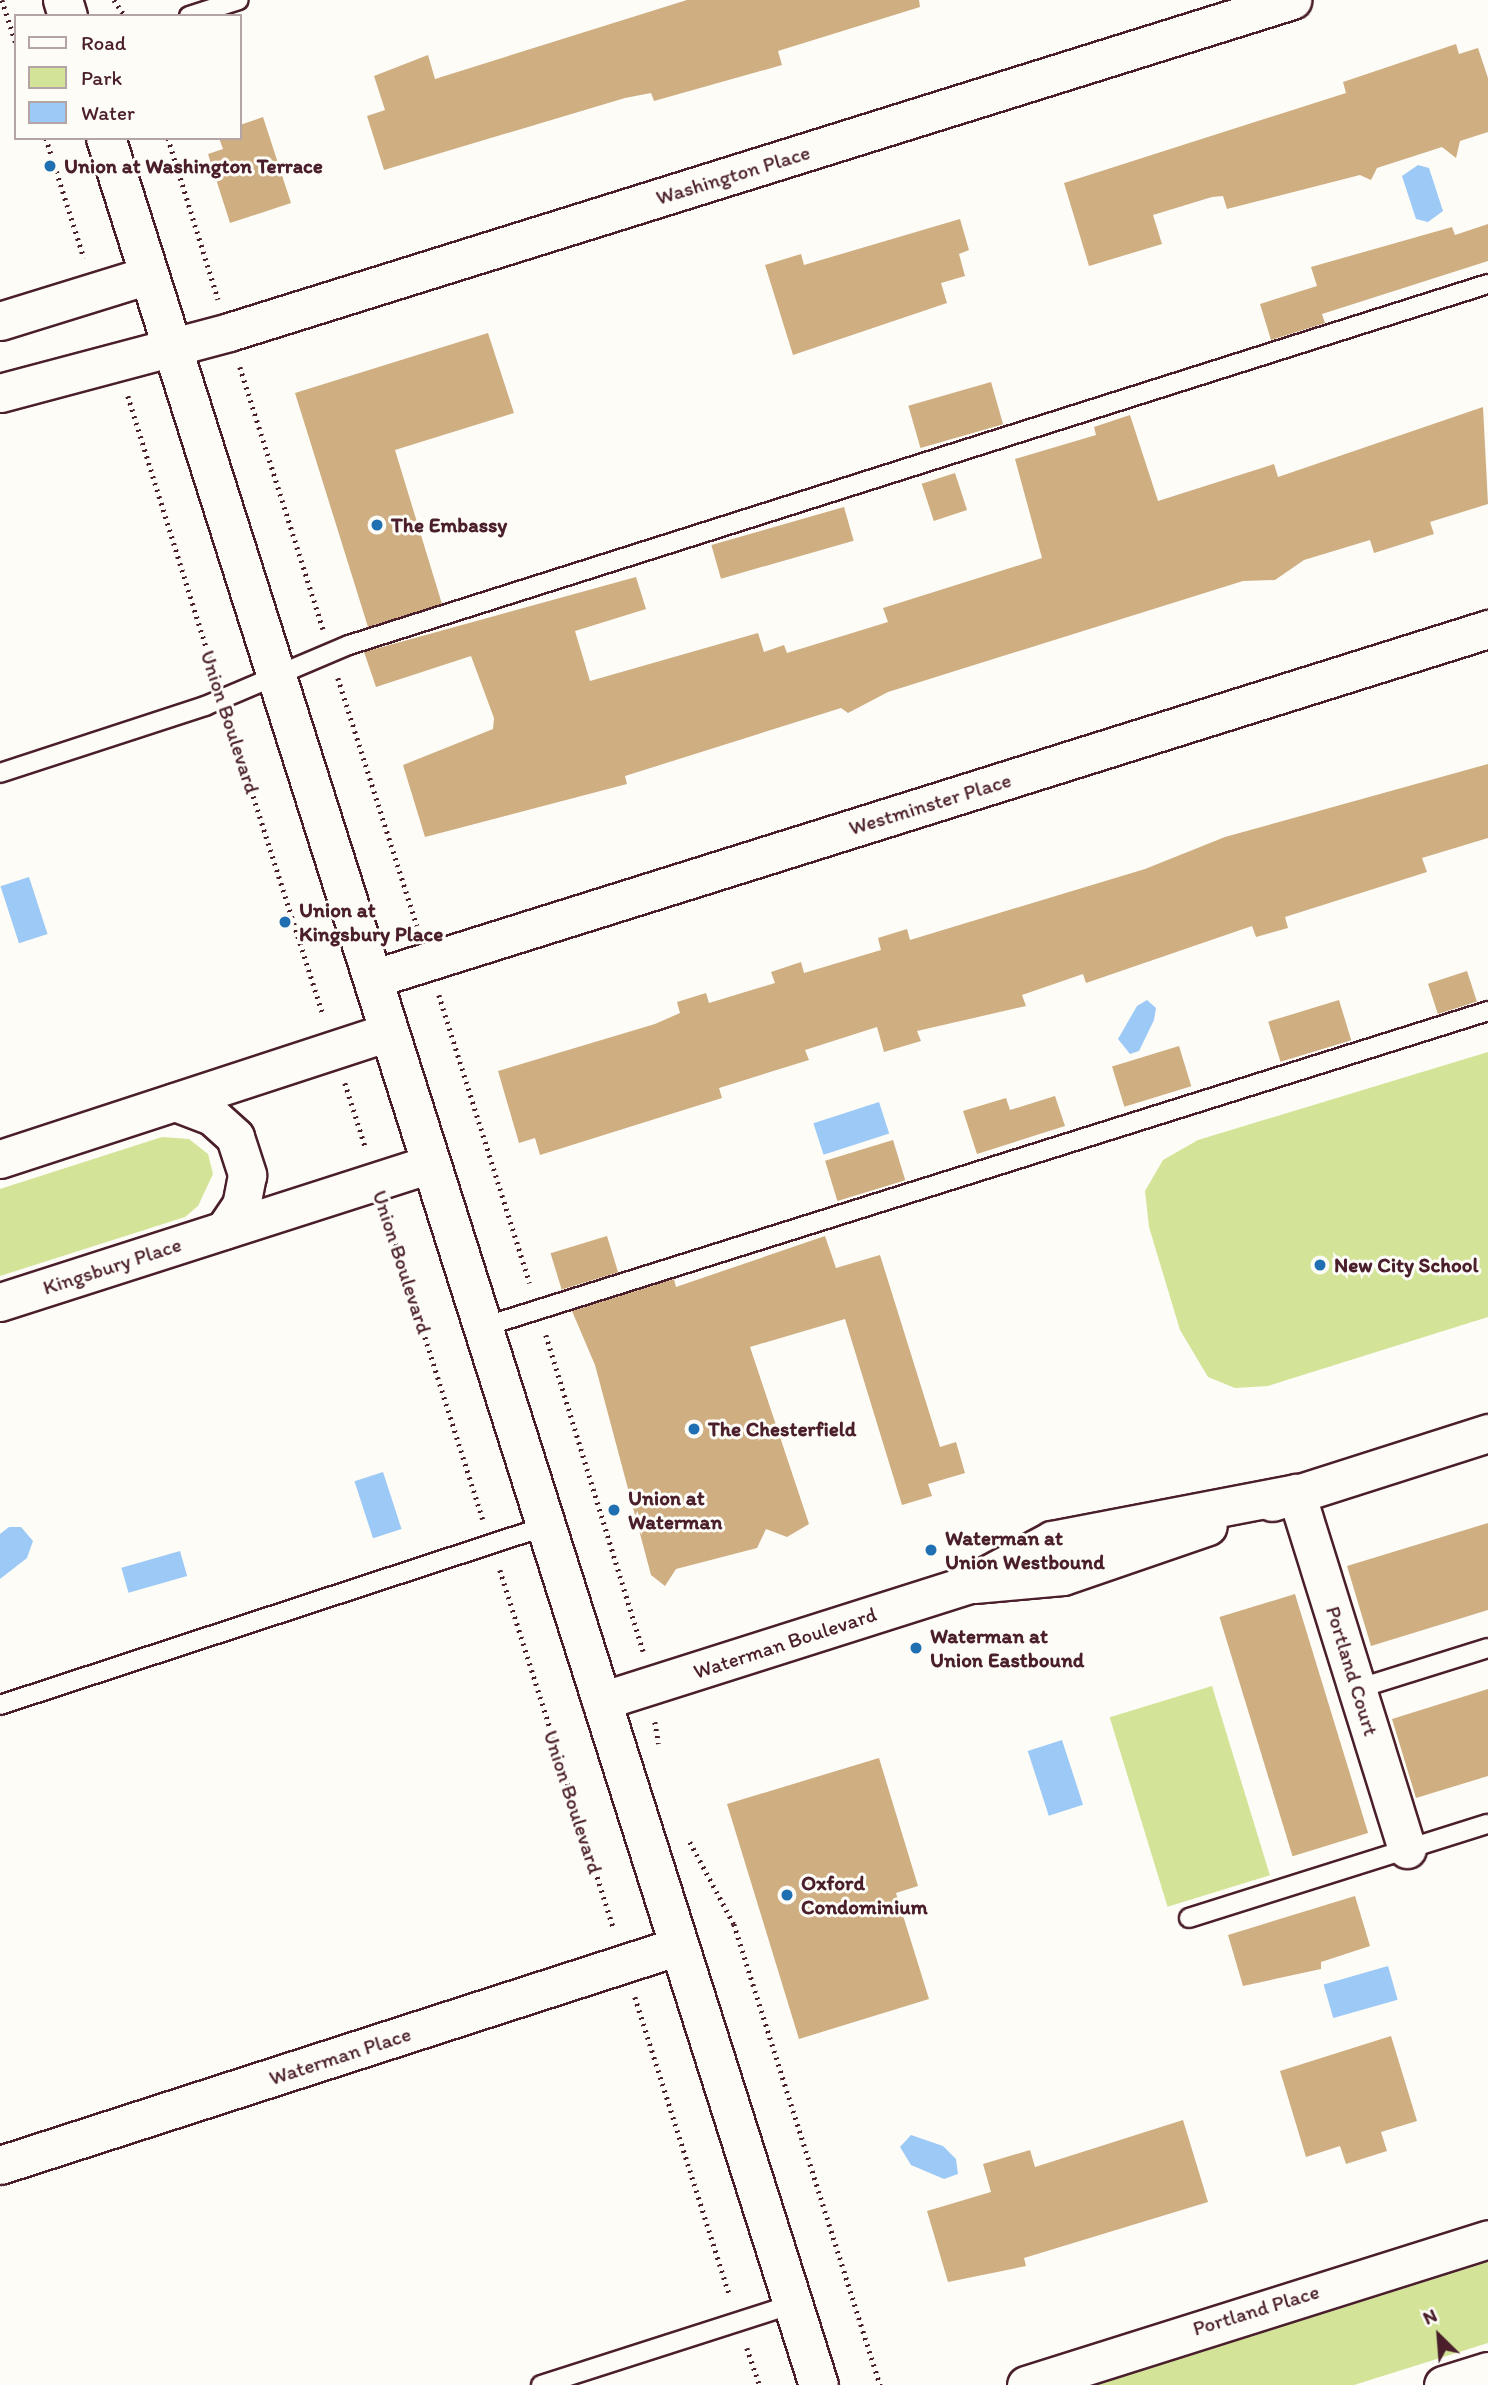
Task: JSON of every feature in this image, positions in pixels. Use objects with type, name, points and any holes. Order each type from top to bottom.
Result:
[{"type":"main road","points":[[107,140],[819,2385]]},
{"type":"street","name":"Washington Place","points":[[0,393],[229,332],[1292,0]]},
{"type":"street","points":[[0,321],[149,275]]},
{"type":"street","name":"Westminster Place","points":[[372,979],[1488,629]]},
{"type":"street","points":[[0,1159],[389,1032]]},
{"type":"street","points":[[175,1102],[212,1116],[235,1137],[247,1175],[240,1205],[224,1230]]},
{"type":"street","name":"Kingsbury Place","points":[[0,1302],[431,1164]]},
{"type":"street","name":"Waterman Boulevard","points":[[601,1702],[970,1584],[1063,1576],[1296,1493],[1488,1433]]},
{"type":"street","name":"Portland Court","points":[[1296,1493],[1407,1849]]},
{"type":"street","name":"Waterman Place","points":[[0,2165],[679,1946]]},
{"type":"street","name":"Portland Place","points":[[1026,2385],[1488,2239]]},
{"type":"street","points":[[1443,2385],[1488,2371]]},
{"type":"lane","points":[[195,14],[239,0]]},
{"type":"lane","points":[[0,773],[222,699],[330,652],[1488,284]]},
{"type":"lane","points":[[483,1327],[1488,1011]]},
{"type":"lane","points":[[0,1705],[546,1526]]},
{"type":"lane","points":[[1357,1689],[1488,1648]]},
{"type":"lane","points":[[1189,1918],[1488,1824]]},
{"type":"lane","points":[[541,2385],[793,2304]]},
{"type":"path","points":[[2,0],[14,37]]},
{"type":"path","points":[[47,140],[95,292]]},
{"type":"path","points":[[168,140],[638,1625]]},
{"type":"path","name":"Union Boulevard","points":[[117,363],[760,2385]]},
{"type":"path","points":[[684,1830],[734,1924],[880,2385]]},
{"type":"green space","name":"New City School","points":[[1488,1052],[1488,1317],[1268,1386],[1235,1388],[1208,1377],[1180,1330],[1149,1227],[1145,1191],[1163,1160],[1198,1140]]},
{"type":"green space","points":[[162,1137],[189,1139],[208,1154],[213,1174],[198,1206],[185,1217],[0,1276],[0,1189]]},
{"type":"green space","points":[[1212,1686],[1270,1875],[1168,1907],[1110,1717]]},
{"type":"green space","points":[[1488,2262],[1488,2343],[1354,2385],[1097,2385]]},
{"type":"water","points":[[1418,165],[1429,168],[1443,211],[1428,222],[1416,219],[1402,176]]},
{"type":"water","points":[[29,877],[48,934],[19,943],[0,886]]},
{"type":"water","points":[[1147,1000],[1156,1008],[1154,1020],[1139,1051],[1130,1054],[1118,1039],[1137,1006]]},
{"type":"water","points":[[879,1102],[889,1133],[824,1155],[813,1123]]},
{"type":"water","points":[[383,1472],[402,1529],[373,1538],[354,1481]]},
{"type":"water","points":[[9,1527],[21,1527],[33,1541],[27,1558],[0,1579],[0,1534]]},
{"type":"water","points":[[180,1551],[187,1576],[129,1593],[121,1568]]},
{"type":"water","points":[[1062,1740],[1083,1805],[1049,1816],[1028,1751]]},
{"type":"water","points":[[1388,1966],[1398,2000],[1333,2018],[1324,1984]]},
{"type":"water","points":[[911,2135],[943,2146],[956,2159],[958,2174],[944,2179],[911,2165],[900,2147]]},
{"type":"building","points":[[687,0],[919,0],[920,7],[778,51],[782,65],[654,101],[651,93],[625,98],[384,170],[367,116],[385,110],[374,76],[428,55],[435,79]]},
{"type":"building","points":[[1456,44],[1459,54],[1478,48],[1488,78],[1488,132],[1460,141],[1456,158],[1442,147],[1377,168],[1371,180],[1360,175],[1227,209],[1223,196],[1212,197],[1153,215],[1162,244],[1089,266],[1064,183],[1346,93],[1343,82]]},
{"type":"building","points":[[263,117],[291,203],[230,223],[208,154],[223,149],[220,140],[242,140],[242,124]]},
{"type":"building","points":[[960,219],[969,250],[959,254],[965,276],[941,283],[947,303],[793,355],[765,265],[801,254],[804,265]]},
{"type":"building","points":[[1488,224],[1488,261],[1322,314],[1325,323],[1271,340],[1260,304],[1317,286],[1311,267],[1452,227],[1455,235]]},
{"type":"building","name":"The Embassy","points":[[488,333],[514,413],[395,450],[442,604],[368,627],[295,393]]},
{"type":"building","points":[[991,382],[1003,424],[920,448],[908,406]]},
{"type":"building","points":[[1483,407],[1488,504],[1430,522],[1434,534],[1374,553],[1370,540],[1304,560],[1275,580],[1243,581],[888,692],[848,713],[841,708],[625,776],[627,784],[425,837],[403,765],[493,729],[494,718],[471,656],[376,687],[364,652],[636,577],[646,609],[575,631],[590,681],[758,633],[764,652],[784,645],[787,653],[888,622],[883,608],[1042,558],[1015,459],[1096,435],[1094,427],[1130,415],[1158,501],[1274,464],[1278,477]]},
{"type":"building","points":[[955,473],[967,510],[934,521],[922,484]]},
{"type":"building","points":[[844,507],[854,541],[721,579],[711,545]]},
{"type":"building","points":[[1488,764],[1488,838],[1422,858],[1427,872],[1285,917],[1288,928],[1256,937],[1252,926],[1086,983],[1083,974],[1022,995],[1026,1006],[917,1031],[921,1041],[884,1052],[877,1027],[805,1050],[809,1060],[719,1088],[722,1098],[540,1155],[535,1138],[519,1143],[498,1071],[655,1024],[680,1013],[677,1002],[706,993],[709,1003],[775,983],[771,972],[801,962],[804,973],[881,950],[878,938],[907,929],[910,940],[1145,869],[1225,837]]},
{"type":"building","points":[[1467,971],[1477,1001],[1438,1014],[1428,984]]},
{"type":"building","points":[[1339,1000],[1351,1040],[1281,1062],[1268,1022]]},
{"type":"building","points":[[1179,1046],[1191,1086],[1124,1107],[1112,1066]]},
{"type":"building","points":[[1055,1096],[1065,1126],[977,1154],[963,1111],[1006,1098],[1010,1110]]},
{"type":"building","points":[[893,1140],[905,1180],[837,1201],[825,1161]]},
{"type":"building","points":[[607,1236],[618,1272],[562,1290],[551,1253]]},
{"type":"building","points":[[825,1236],[836,1268],[880,1255],[940,1447],[956,1442],[965,1473],[928,1484],[932,1496],[902,1505],[845,1319],[750,1347],[809,1524],[787,1537],[766,1529],[757,1548],[676,1569],[665,1586],[651,1575],[595,1365],[572,1311],[674,1279],[676,1287]]},
{"type":"building","points":[[1488,1523],[1488,1610],[1371,1646],[1347,1566]]},
{"type":"building","points":[[1295,1594],[1368,1833],[1293,1856],[1219,1617]]},
{"type":"building","points":[[1488,1689],[1488,1776],[1416,1798],[1392,1719]]},
{"type":"building","name":"Oxford Condominium","points":[[879,1758],[918,1886],[896,1893],[929,1999],[799,2039],[727,1804]]},
{"type":"building","points":[[1355,1896],[1370,1946],[1321,1962],[1321,1969],[1243,1986],[1228,1935]]},
{"type":"building","points":[[1391,2036],[1417,2121],[1381,2132],[1387,2151],[1346,2164],[1340,2146],[1306,2157],[1280,2071]]},
{"type":"building","points":[[1183,2120],[1208,2202],[1024,2258],[1026,2266],[948,2282],[927,2211],[991,2192],[983,2164],[1030,2150],[1035,2167]]},
{"type":"place","name":"Union at Washington Terrace","points":[[50,166]]},
{"type":"place","name":"The Embassy","points":[[377,525]]},
{"type":"place","name":"Union at Kingsbury Place","points":[[285,922]]},
{"type":"place","name":"New City School","points":[[1320,1265]]},
{"type":"place","name":"The Chesterfield","points":[[694,1429]]},
{"type":"place","name":"Union at Waterman","points":[[614,1510]]},
{"type":"place","name":"Waterman at Union Westbound","points":[[931,1550]]},
{"type":"place","name":"Waterman at Union Eastbound","points":[[916,1648]]},
{"type":"place","name":"Oxford Condominium","points":[[787,1895]]}]
